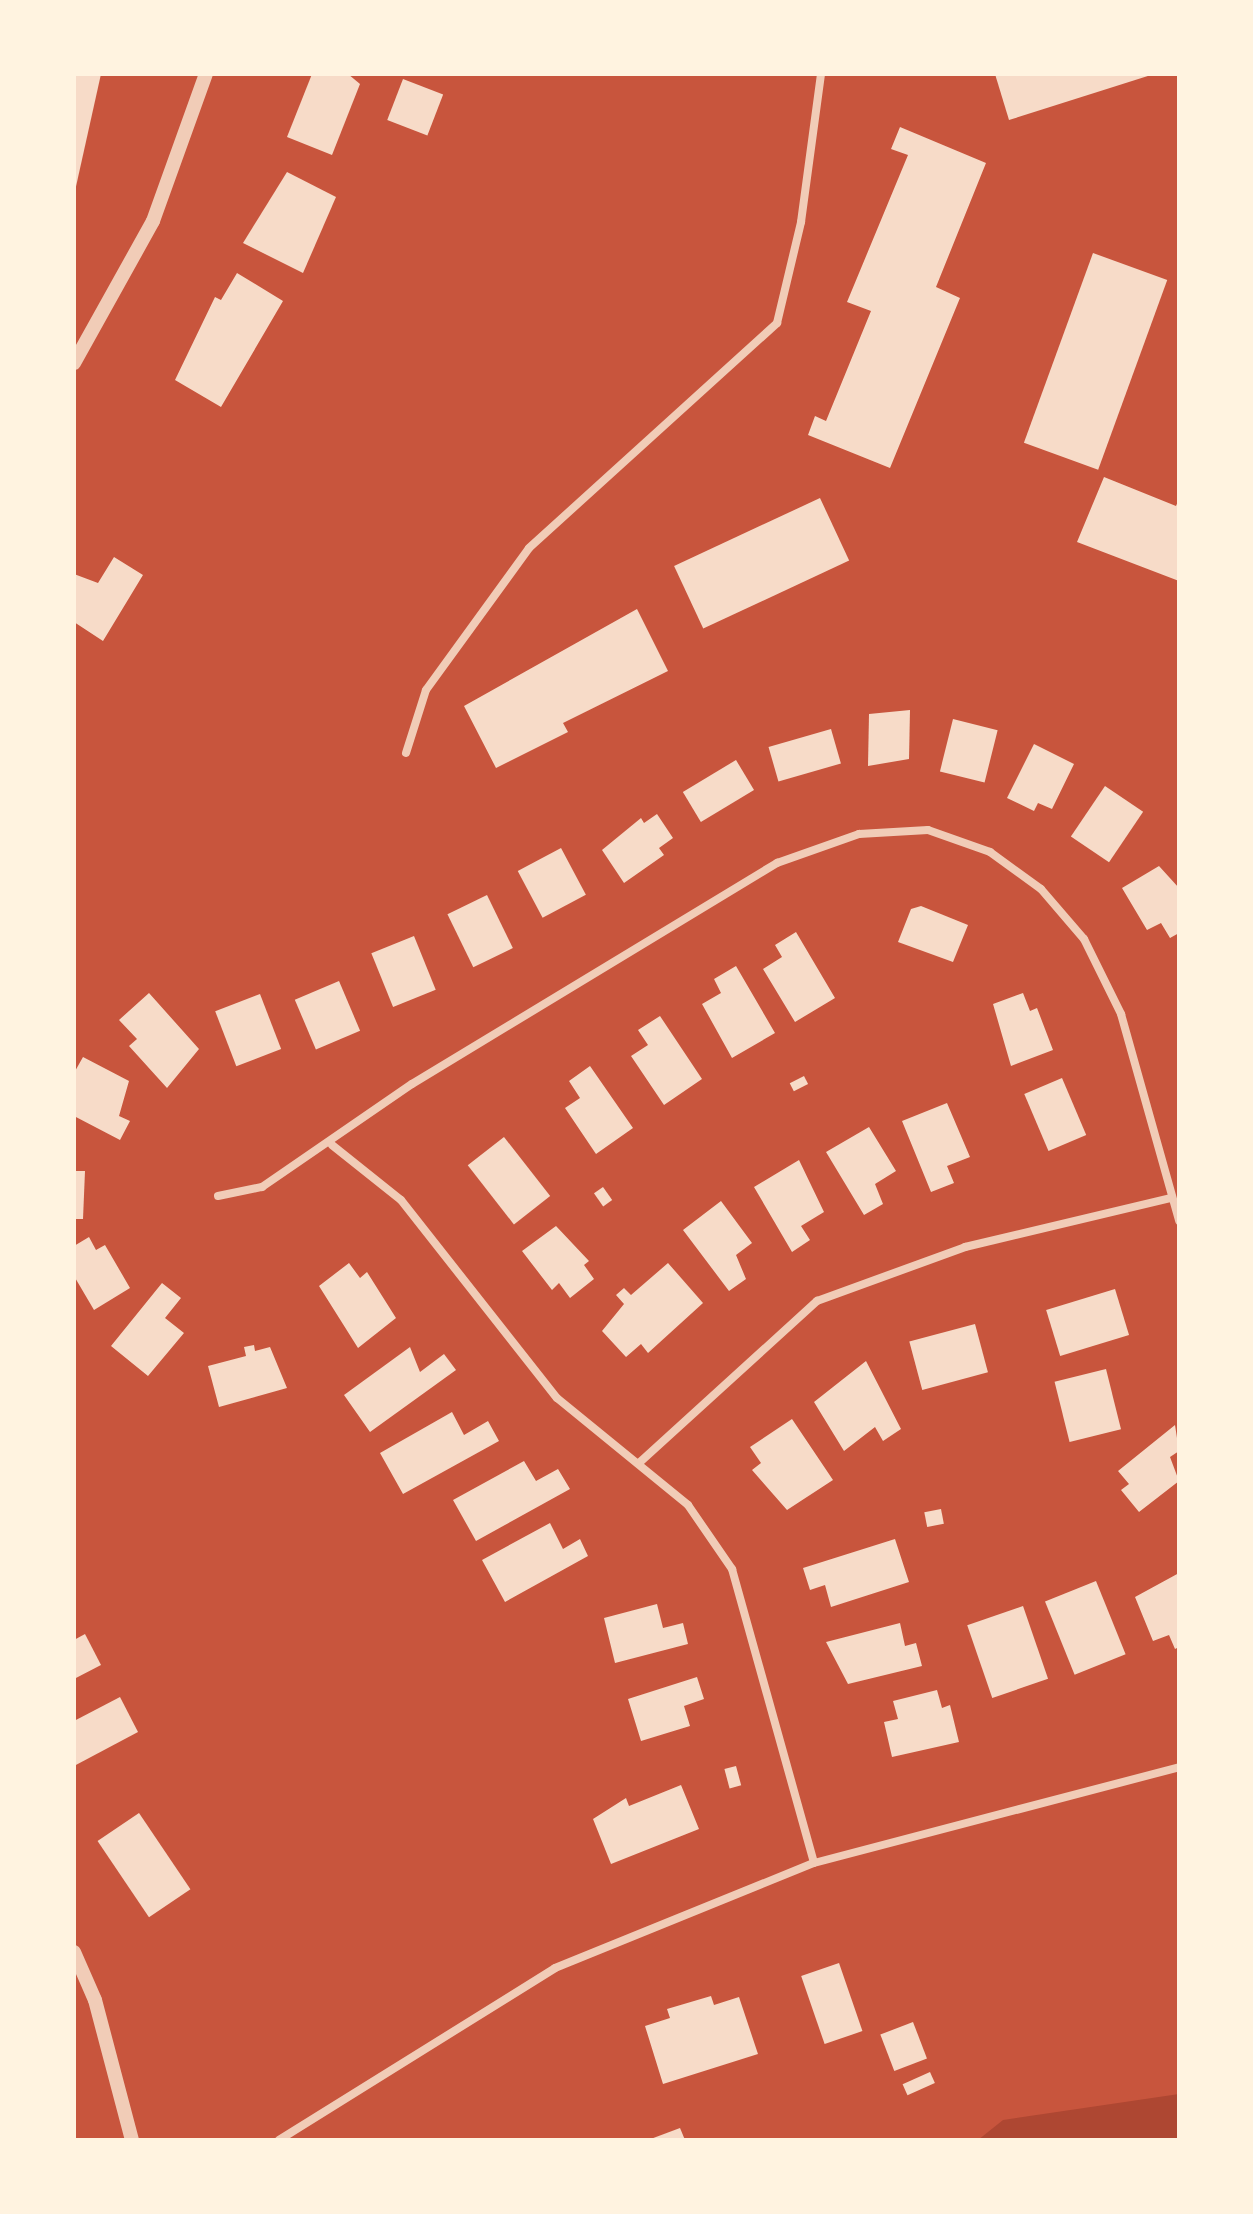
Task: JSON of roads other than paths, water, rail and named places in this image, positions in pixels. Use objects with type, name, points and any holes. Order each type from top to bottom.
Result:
[{"type":"street","points":[[74,363],[153,221],[206,74]]},
{"type":"street","points":[[406,753],[426,690],[529,548],[777,323],[801,222],[821,74]]},
{"type":"street","points":[[218,1196],[262,1187],[332,1145],[412,1084],[777,863],[859,834],[928,830],[990,852],[1041,889],[1084,939],[1121,1014],[1170,1198],[1179,1221]]},
{"type":"street","points":[[332,1145],[401,1200],[449,1253],[557,1398],[688,1505],[732,1569],[814,1863]]},
{"type":"street","points":[[639,1463],[817,1301],[965,1247],[1170,1198]]},
{"type":"street","points":[[279,2140],[555,1968],[814,1863],[1179,1767]]},
{"type":"street","points":[[74,1952],[95,2000],[132,2140]]}]
